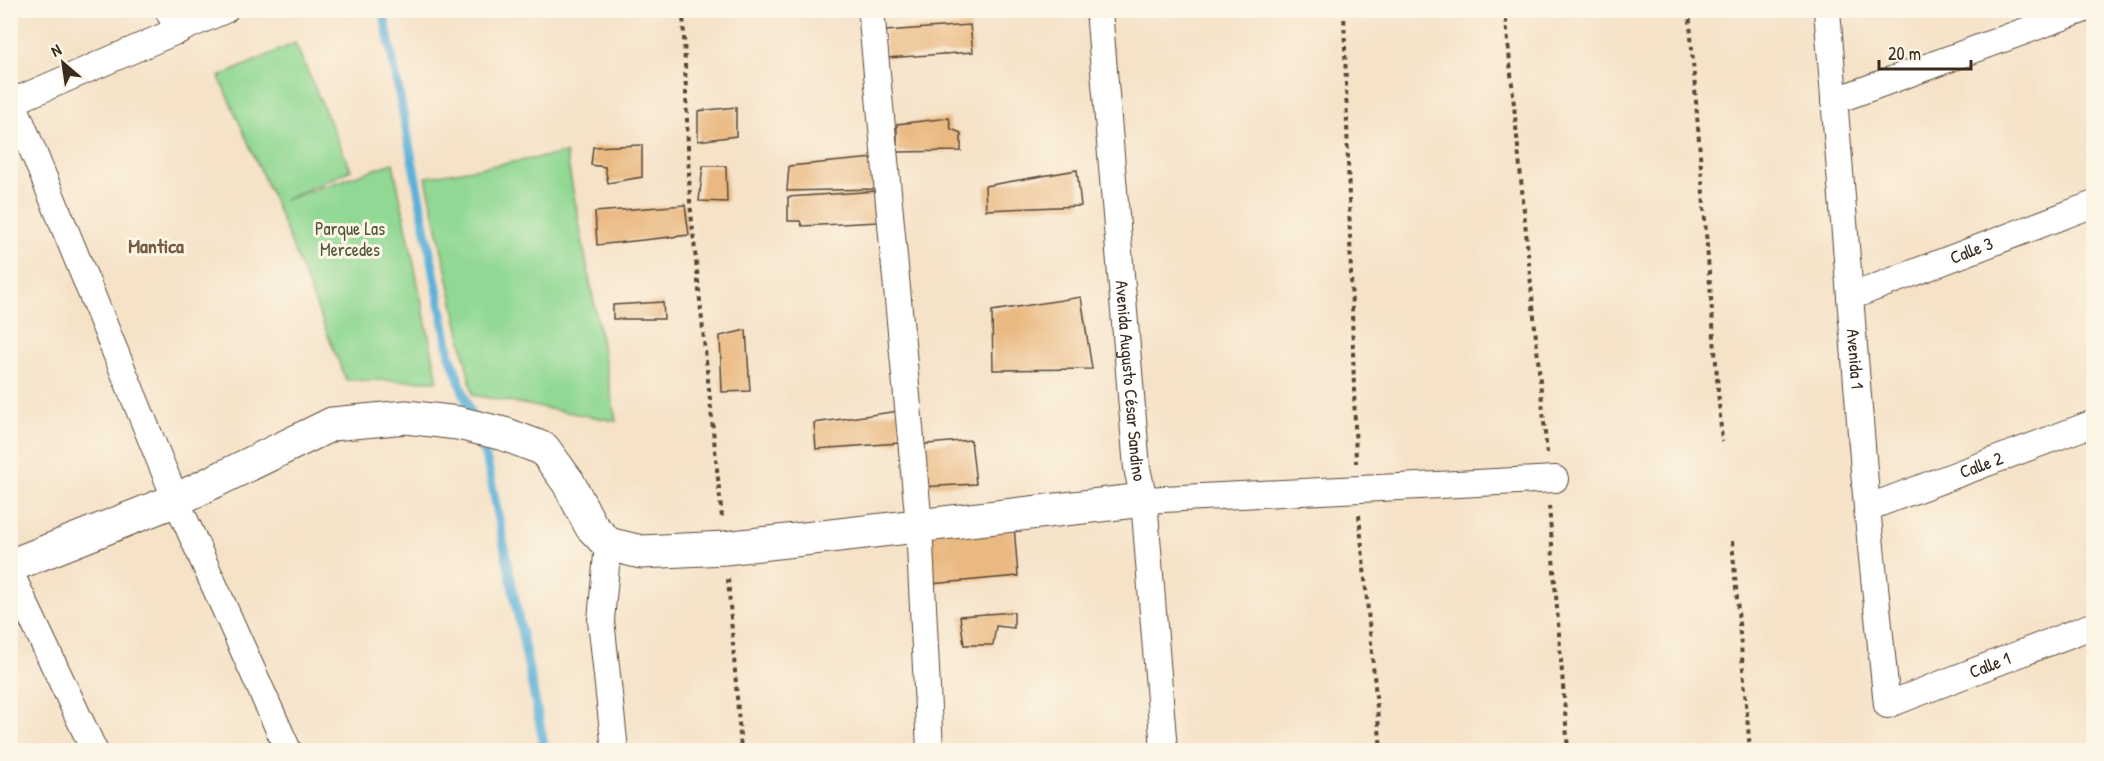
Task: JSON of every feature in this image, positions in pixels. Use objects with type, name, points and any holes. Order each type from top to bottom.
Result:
[{"type":"street","points":[[225,10],[173,21],[12,100],[176,500],[288,750]]},
{"type":"street","points":[[872,10],[919,525],[930,750]]},
{"type":"street","name":"Avenida Augusto César Sandino","points":[[1099,10],[1137,468],[1144,500],[1164,750]]},
{"type":"street","name":"Avenida 1","points":[[1827,10],[1867,508],[1887,705]]},
{"type":"street","points":[[1834,101],[2082,10]]},
{"type":"street","name":"Calle 3","points":[[1850,297],[2094,204]]},
{"type":"street","points":[[10,566],[176,500],[332,424],[405,417],[458,423],[504,434],[544,449],[568,482],[591,525],[608,544],[641,552],[725,548],[1144,500],[1551,478]]},
{"type":"street","name":"Calle 2","points":[[1867,508],[2094,423]]},
{"type":"street","points":[[608,544],[601,620],[615,750]]},
{"type":"street","points":[[10,572],[94,750]]},
{"type":"street","name":"Calle 1","points":[[1887,705],[2094,625]]},
{"type":"path","points":[[683,10],[690,202],[725,548],[741,750]]},
{"type":"path","points":[[1344,10],[1356,489],[1381,750]]},
{"type":"path","points":[[1504,10],[1551,478],[1568,750]]},
{"type":"path","points":[[1689,10],[1722,442]]},
{"type":"path","points":[[1732,541],[1750,750]]},
{"type":"green space","name":"Parque Las Mercedes","points":[[295,43],[351,170],[284,200],[393,163],[438,381],[346,380],[275,203],[219,77]]},
{"type":"green space","points":[[566,153],[616,421],[473,395],[426,177]]},
{"type":"building","points":[[970,25],[973,52],[886,58],[885,31]]},
{"type":"building","points":[[736,107],[736,136],[698,141],[698,111]]},
{"type":"building","points":[[949,118],[951,129],[961,133],[961,151],[897,152],[897,124]]},
{"type":"building","points":[[642,145],[642,177],[608,183],[605,167],[591,165],[593,147]]},
{"type":"building","points":[[874,158],[877,189],[787,191],[789,166]]},
{"type":"building","points":[[703,166],[726,166],[727,202],[699,201]]},
{"type":"building","points":[[1077,170],[1081,206],[986,210],[985,186]]},
{"type":"building","points":[[878,191],[878,222],[802,226],[800,221],[788,221],[788,197]]},
{"type":"building","points":[[685,205],[689,235],[597,245],[595,212]]},
{"type":"building","points":[[1081,297],[1092,369],[993,370],[992,311]]},
{"type":"building","points":[[663,302],[664,319],[613,319],[613,305]]},
{"type":"building","points":[[746,330],[750,391],[722,392],[720,336]]},
{"type":"building","points":[[899,411],[899,443],[816,449],[814,423]]},
{"type":"building","points":[[971,440],[976,484],[920,487],[917,445]]},
{"type":"building","points":[[1014,525],[1018,576],[931,584],[925,529]]},
{"type":"building","points":[[1014,612],[1014,628],[996,626],[993,645],[964,645],[960,616]]},
{"type":"waterway","points":[[383,10],[450,355],[473,420]]},
{"type":"waterway","points":[[478,436],[488,465],[545,750]]},
{"type":"district","name":"Mantica","points":[[156,246]]}]
